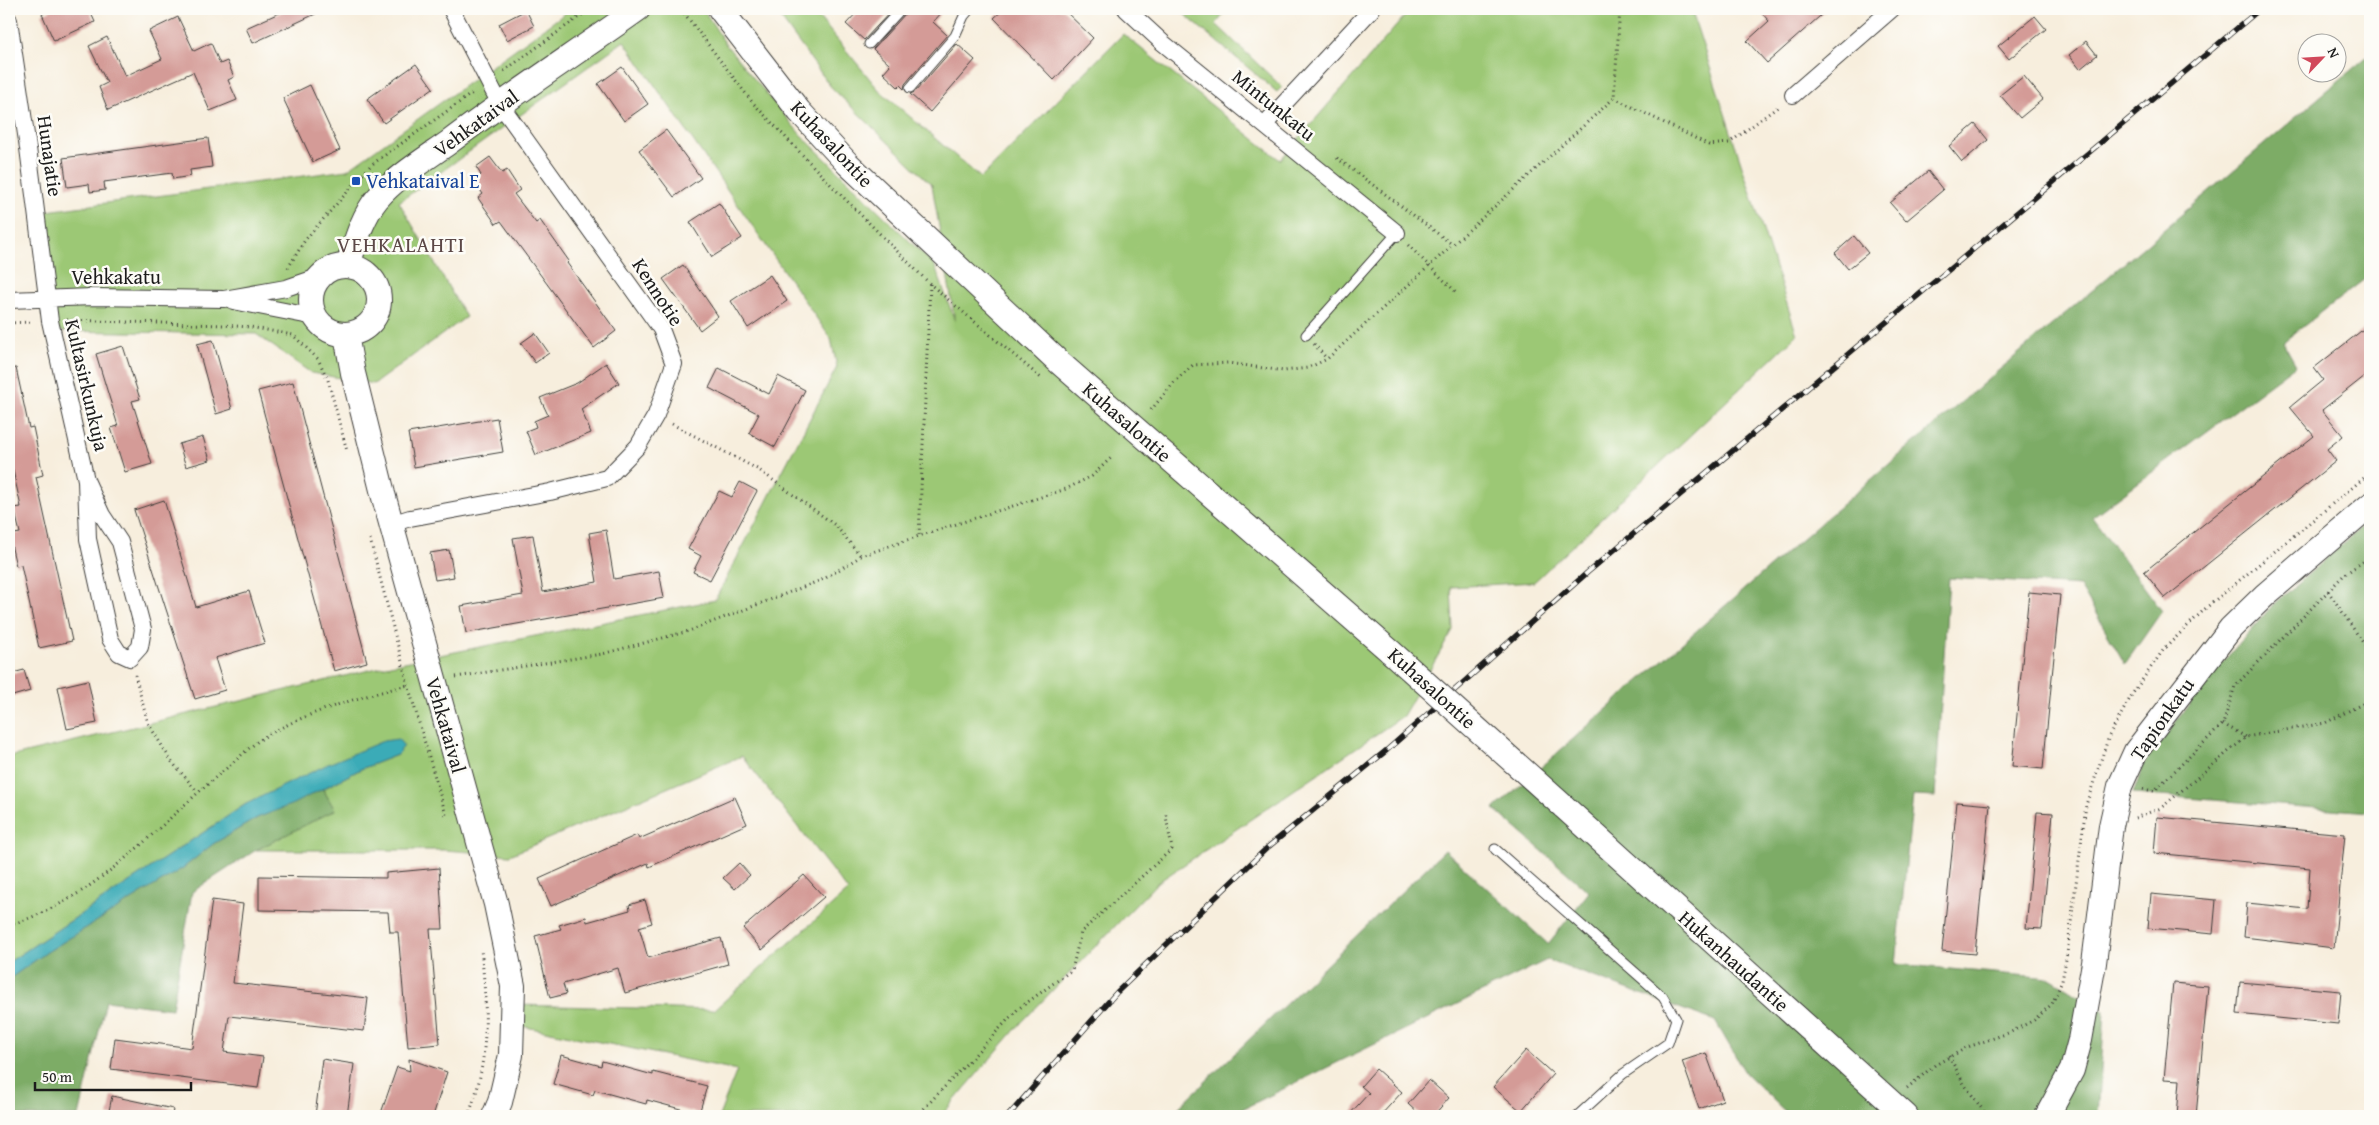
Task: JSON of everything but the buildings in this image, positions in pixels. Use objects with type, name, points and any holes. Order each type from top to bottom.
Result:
[{"type":"street","points":[[451,9],[500,104]]},
{"type":"street","name":"Vehkataival","points":[[348,265],[358,233],[376,200],[398,180],[500,104],[638,9]]},
{"type":"street","name":"Kuhasalontie","points":[[720,9],[799,111],[848,164],[1060,363],[1391,652],[1563,806]]},
{"type":"street","name":"Mintunkatu","points":[[1126,9],[1163,43],[1397,233]]},
{"type":"street","points":[[1264,125],[1372,9]]},
{"type":"street","points":[[1793,95],[1892,9]]},
{"type":"street","name":"Hunajatie","points":[[9,20],[48,298]]},
{"type":"street","name":"Kennotie","points":[[391,524],[410,518],[550,492],[608,478],[638,446],[656,416],[674,364],[661,329],[500,104]]},
{"type":"street","points":[[348,265],[360,269],[371,276],[378,288],[380,301],[377,314],[370,324],[359,332],[346,335],[334,333],[323,327],[315,317],[311,303],[313,288],[320,276],[333,268],[348,265]]},
{"type":"street","name":"Vehkakatu","points":[[9,300],[48,298],[224,299],[286,288],[320,276]]},
{"type":"street","name":"Kultasirkunkuja","points":[[48,298],[50,321],[86,480],[88,539],[110,638],[119,653],[130,658],[140,647],[143,629],[120,542],[102,515],[86,480]]},
{"type":"street","name":"Vehkakatu","points":[[224,299],[315,317]]},
{"type":"street","name":"Vehkataival","points":[[346,335],[353,373],[391,524],[496,904],[513,986],[512,1055],[500,1102],[494,1116]]},
{"type":"street","name":"Tapionkatu","points":[[2048,1116],[2072,1070],[2080,1040],[2094,963],[2111,826],[2120,786],[2136,751],[2231,628],[2265,595],[2370,505]]},
{"type":"street","name":"Hukanhaudantie","points":[[1563,806],[1906,1116]]},
{"type":"lane","points":[[869,44],[901,9]]},
{"type":"lane","points":[[910,88],[955,36],[964,16],[970,9]]},
{"type":"lane","points":[[1306,335],[1397,233]]},
{"type":"lane","points":[[1495,850],[1663,997],[1676,1019],[1668,1043],[1624,1074],[1577,1116]]},
{"type":"path","points":[[682,9],[753,103],[930,284],[919,536]]},
{"type":"path","points":[[1151,410],[1176,380],[1193,365],[1228,362],[1284,371],[1308,368],[1327,359],[1614,98],[1620,9]]},
{"type":"path","points":[[1614,98],[1709,144],[1729,143],[1793,95]]},
{"type":"path","points":[[1336,157],[1452,245]]},
{"type":"path","points":[[1397,233],[1456,292]]},
{"type":"path","points":[[9,324],[84,320],[250,327],[293,335],[318,359]]},
{"type":"path","points":[[656,416],[758,470],[835,525],[861,556]]},
{"type":"path","points":[[9,924],[58,905],[99,880],[132,853],[198,791],[266,736],[330,707],[408,685],[433,680],[602,654],[689,630],[824,579],[861,556],[1066,489],[1092,476],[1113,456]]},
{"type":"path","points":[[2120,786],[2154,791],[2223,724],[2235,686],[2345,574],[2370,557]]},
{"type":"path","points":[[2328,591],[2370,653]]},
{"type":"path","points":[[130,658],[148,723],[172,762],[198,791]]},
{"type":"path","points":[[408,685],[447,817]]},
{"type":"path","points":[[2111,826],[2161,808],[2246,737],[2325,723],[2370,700]]},
{"type":"path","points":[[2223,724],[2246,737]]},
{"type":"path","points":[[916,1116],[1018,1009],[1072,970],[1081,932],[1172,849],[1165,811]]},
{"type":"path","points":[[9,919],[15,923]]},
{"type":"path","points":[[468,1116],[474,1103],[484,1055],[486,1000],[480,940]]},
{"type":"path","points":[[1949,1056],[1964,1084],[1987,1116]]},
{"type":"green space","points":[[571,9],[703,9],[727,46],[800,134],[935,266],[955,321],[932,185],[831,87],[774,9],[812,9],[879,90],[981,178],[1123,34],[1280,160],[1411,9],[1691,9],[1797,335],[1534,582],[1451,587],[1453,630],[1403,716],[1157,883],[1021,1023],[941,1116],[719,1116],[737,1070],[516,1025],[517,1005],[714,1010],[848,891],[742,756],[510,855],[444,850],[256,850],[334,810],[323,789],[361,769],[397,755],[246,804],[9,962],[9,757],[390,665],[715,600],[837,367],[831,339],[624,41],[399,202],[466,317],[374,384],[311,373],[256,334],[53,331],[40,212],[347,170]]},
{"type":"green space","points":[[1178,9],[1228,9],[1216,24],[1282,87],[1277,92]]},
{"type":"green space","points":[[2370,54],[2370,275],[2283,342],[2296,365],[2092,517],[2162,611],[2125,664],[2080,586],[1949,578],[1935,797],[1913,796],[1896,964],[2050,978],[2105,1011],[2098,1116],[1790,1116],[1746,1074],[1715,1021],[1547,960],[1228,1116],[1170,1116],[1445,850],[1548,944],[1589,892],[1494,809],[1820,523],[2040,335],[2337,82],[2346,82],[2346,74]]},
{"type":"green space","points":[[2370,520],[2370,812],[2133,794],[2144,764],[2208,679],[2271,607]]},
{"type":"green space","points":[[323,789],[335,810],[256,850],[192,892],[172,1009],[106,1001],[79,1116],[9,1116],[9,979],[47,952],[183,868],[213,844],[257,818]]},
{"type":"water","points":[[398,739],[404,746],[397,755],[361,769],[293,804],[257,818],[213,844],[183,868],[47,952],[9,979],[9,962],[246,804],[328,764],[383,741]]},
{"type":"railway","points":[[1008,1116],[1117,992],[1268,847],[1387,750],[1588,572],[2260,9]]},
{"type":"place","name":"Vehkataival E","points":[[356,181]]},
{"type":"district","name":"VEHKALAHTI","points":[[401,245]]}]
